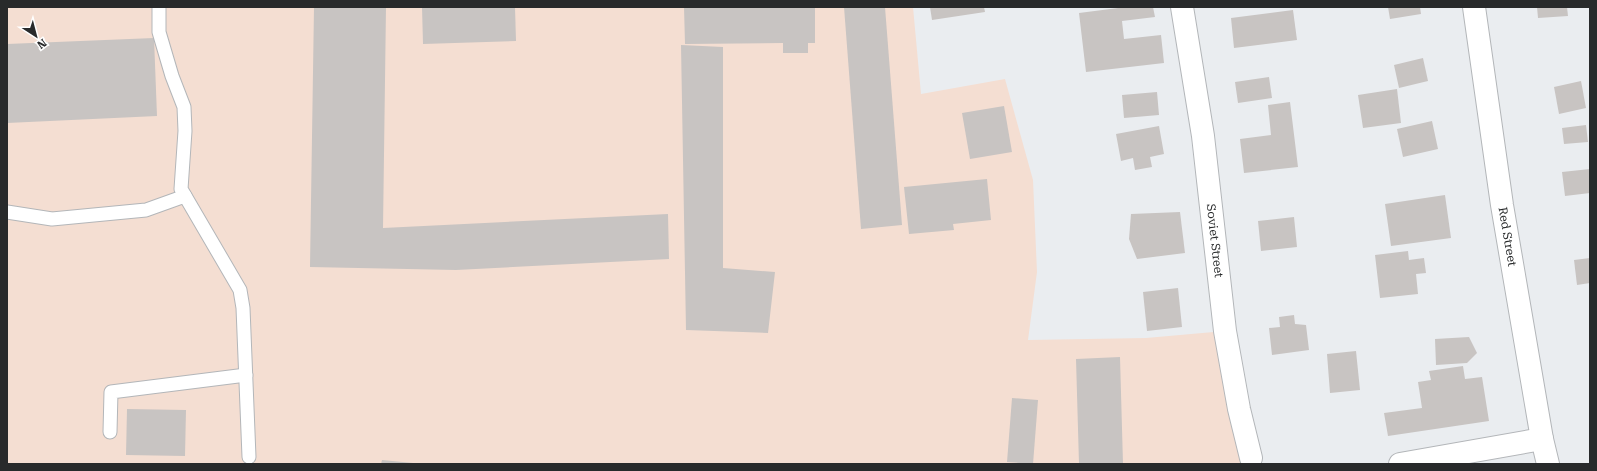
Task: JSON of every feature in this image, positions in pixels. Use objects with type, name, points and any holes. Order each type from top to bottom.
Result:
[{"type":"street","name":"Soviet Street","points":[[1182,7],[1203,136],[1225,331],[1239,409],[1255,462]]},
{"type":"street","name":"Red Street","points":[[1474,7],[1502,205],[1542,439],[1548,464]]},
{"type":"street","points":[[1400,464],[1542,439]]},
{"type":"lane","points":[[159,7],[159,32],[172,76],[184,107],[185,132],[180,189],[240,290],[243,308],[249,457]]},
{"type":"lane","points":[[7,212],[52,219],[130,212],[146,210],[185,196]]},
{"type":"lane","points":[[110,432],[111,392],[246,375]]},
{"type":"shaded area","points":[[7,7],[913,7],[921,94],[1005,79],[1033,180],[1037,272],[1028,340],[1146,338],[1225,331],[1248,464],[7,464]]},
{"type":"building","points":[[314,7],[386,7],[383,228],[668,214],[669,259],[456,270],[310,267]]},
{"type":"building","points":[[422,7],[515,7],[516,41],[423,44]]},
{"type":"building","points":[[684,7],[815,7],[815,43],[808,43],[808,53],[783,53],[783,43],[685,44]]},
{"type":"building","points":[[844,7],[885,7],[902,225],[861,229]]},
{"type":"building","points":[[930,7],[984,7],[985,12],[932,20]]},
{"type":"building","points":[[1126,7],[1153,7],[1155,17],[1122,21],[1124,39],[1161,35],[1164,63],[1086,72],[1079,13]]},
{"type":"building","points":[[1388,7],[1420,7],[1421,14],[1390,19]]},
{"type":"building","points":[[1537,7],[1567,7],[1568,16],[1538,18]]},
{"type":"building","points":[[1293,10],[1297,40],[1234,48],[1231,18]]},
{"type":"building","points":[[154,38],[157,116],[7,123],[7,44]]},
{"type":"building","points":[[681,45],[723,47],[723,268],[775,272],[768,333],[686,330]]},
{"type":"building","points":[[1423,58],[1428,81],[1399,88],[1394,65]]},
{"type":"building","points":[[1269,77],[1272,98],[1238,103],[1235,82]]},
{"type":"building","points":[[1581,81],[1586,108],[1559,114],[1554,87]]},
{"type":"building","points":[[1397,89],[1401,123],[1363,128],[1358,95]]},
{"type":"building","points":[[1157,92],[1159,115],[1124,118],[1122,95]]},
{"type":"building","points":[[1290,102],[1298,167],[1244,173],[1240,139],[1271,135],[1268,105]]},
{"type":"building","points":[[1004,106],[1012,152],[970,159],[962,113]]},
{"type":"building","points":[[1432,121],[1438,149],[1403,157],[1397,129]]},
{"type":"building","points":[[1586,125],[1588,142],[1564,144],[1562,128]]},
{"type":"building","points":[[1159,126],[1164,154],[1150,157],[1152,167],[1135,170],[1133,158],[1121,161],[1116,134]]},
{"type":"building","points":[[1590,169],[1590,193],[1565,196],[1562,172]]},
{"type":"building","points":[[987,179],[991,220],[953,224],[954,230],[909,234],[904,187]]},
{"type":"building","points":[[1445,195],[1451,238],[1391,246],[1385,204]]},
{"type":"building","points":[[1180,212],[1185,253],[1137,259],[1129,239],[1131,214]]},
{"type":"building","points":[[1294,217],[1297,247],[1261,251],[1258,221]]},
{"type":"building","points":[[1408,251],[1409,260],[1424,258],[1426,273],[1416,274],[1418,294],[1380,298],[1375,255]]},
{"type":"building","points":[[1590,258],[1590,283],[1577,285],[1574,260]]},
{"type":"building","points":[[1178,288],[1182,327],[1147,331],[1143,292]]},
{"type":"building","points":[[1294,315],[1295,324],[1306,325],[1309,350],[1272,355],[1269,328],[1280,327],[1279,317]]},
{"type":"building","points":[[1469,337],[1477,353],[1467,363],[1436,365],[1435,339]]},
{"type":"building","points":[[1356,351],[1360,390],[1330,393],[1327,354]]},
{"type":"building","points":[[1120,357],[1123,464],[1079,464],[1076,359]]},
{"type":"building","points":[[1463,366],[1465,379],[1482,377],[1489,421],[1388,436],[1384,413],[1422,408],[1418,382],[1431,380],[1429,371]]},
{"type":"building","points":[[1012,398],[1038,400],[1033,464],[1007,462]]},
{"type":"building","points":[[127,409],[186,410],[185,456],[126,455]]},
{"type":"building","points":[[382,460],[413,463],[413,464],[381,464]]}]
